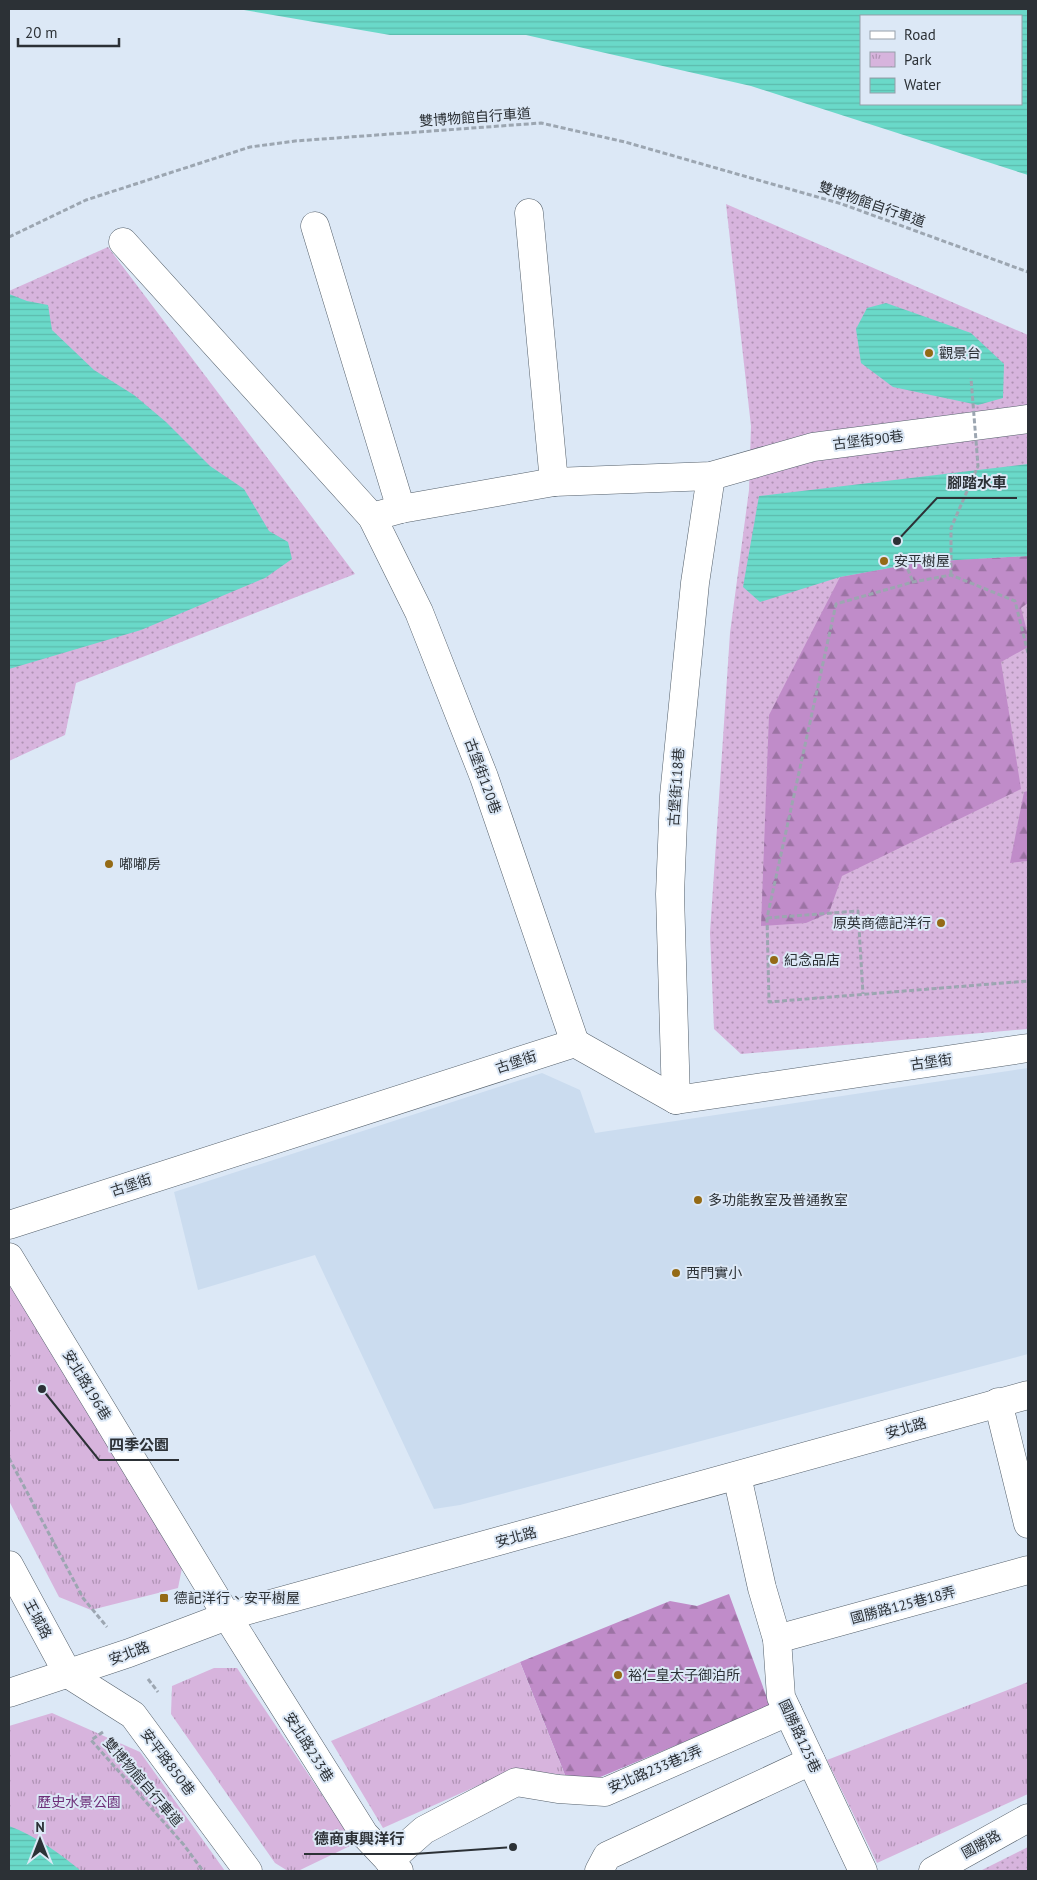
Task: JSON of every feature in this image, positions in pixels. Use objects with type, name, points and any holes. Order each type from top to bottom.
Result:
[{"type":"street","points":[[529,213],[554,482]]},
{"type":"street","points":[[315,226],[402,509]]},
{"type":"street","name":"古堡街120巷","points":[[123,242],[372,517],[419,612],[484,776],[575,1043]]},
{"type":"street","name":"古堡街90巷","points":[[372,517],[402,509],[554,482],[711,476],[813,447],[1028,420]]},
{"type":"street","name":"古堡街118巷","points":[[676,1100],[670,894],[674,796],[694,583],[711,476]]},
{"type":"street","points":[[575,1043],[676,1100]]},
{"type":"street","name":"古堡街","points":[[9,1224],[575,1043]]},
{"type":"street","name":"古堡街","points":[[676,1100],[1028,1048]]},
{"type":"street","name":"安北路196巷","points":[[9,1257],[227,1616]]},
{"type":"street","name":"安北路","points":[[9,1693],[129,1653],[227,1616],[1028,1395]]},
{"type":"street","points":[[998,1402],[1028,1524]]},
{"type":"street","name":"國勝路125巷","points":[[737,1476],[762,1588],[777,1639],[781,1697],[863,1871]]},
{"type":"street","name":"王城路","points":[[9,1564],[68,1674]]},
{"type":"street","name":"國勝路125巷18弄","points":[[777,1639],[1028,1570]]},
{"type":"street","name":"安北路233巷","points":[[227,1616],[364,1834],[394,1866]]},
{"type":"street","name":"安平路850巷","points":[[68,1674],[133,1715],[248,1871]]},
{"type":"street","name":"安北路233巷2弄","points":[[394,1866],[424,1830],[516,1782],[558,1789],[605,1792],[788,1712]]},
{"type":"street","points":[[599,1871],[607,1856],[811,1761]]},
{"type":"street","name":"國勝路","points":[[933,1871],[1028,1818]]},
{"type":"path","name":"雙博物館自行車道","points":[[9,237],[86,200],[250,147],[295,141],[541,123],[625,142],[842,204],[1028,272]]},
{"type":"path","points":[[951,575],[951,528],[978,466],[971,378]]},
{"type":"path","points":[[902,555],[913,582]]},
{"type":"path","points":[[1028,653],[1014,601],[951,575],[913,582],[836,604],[767,918],[769,1002],[1028,981]]},
{"type":"path","points":[[767,918],[858,911],[863,994]]},
{"type":"path","name":"雙博物館自行車道","points":[[9,1458],[82,1598],[129,1653],[162,1699],[91,1740],[184,1846],[202,1871]]},
{"type":"shaded area","name":"西門實小","points":[[1028,1068],[1028,1354],[460,1505],[434,1509],[315,1255],[198,1290],[174,1192],[542,1073],[580,1090],[595,1133]]},
{"type":"green space","name":"安平樹屋","points":[[726,204],[1028,335],[1028,1029],[741,1054],[714,1029],[710,933],[730,633],[749,490],[751,426]]},
{"type":"green space","points":[[108,247],[355,574],[76,683],[65,735],[9,761],[9,291]]},
{"type":"green space","points":[[1028,556],[1028,603],[1021,608],[1028,635],[1028,647],[1001,662],[1021,789],[842,876],[829,913],[806,923],[761,926],[769,715],[840,577],[922,562]]},
{"type":"green space","points":[[1028,791],[1028,861],[1010,863],[1024,792]]},
{"type":"green space","points":[[9,1278],[182,1568],[178,1588],[91,1610],[59,1597],[9,1501]]},
{"type":"green space","points":[[729,1594],[770,1706],[586,1783],[565,1775],[520,1662],[670,1601],[697,1606]]},
{"type":"green space","points":[[520,1662],[565,1775],[515,1769],[383,1828],[331,1741]]},
{"type":"green space","points":[[214,1668],[237,1668],[349,1835],[350,1846],[298,1871],[288,1871],[275,1863],[171,1714],[172,1686]]},
{"type":"green space","points":[[1028,1682],[1028,1794],[877,1863],[827,1760]]},
{"type":"green space","name":"歷史水景公園","points":[[52,1713],[140,1752],[225,1871],[9,1871],[9,1726]]},
{"type":"green space","points":[[1028,1847],[1028,1871],[980,1871]]},
{"type":"water","points":[[238,9],[1028,9],[1028,175],[751,86],[526,35],[390,35]]},
{"type":"water","points":[[9,294],[27,301],[48,305],[52,330],[94,370],[134,395],[166,422],[210,466],[244,489],[269,531],[288,542],[292,559],[265,578],[141,630],[9,669]]},
{"type":"water","points":[[886,303],[971,333],[1004,364],[1003,398],[978,405],[893,387],[861,363],[856,329],[867,308]]},
{"type":"water","points":[[1028,464],[1028,556],[922,562],[840,577],[760,602],[743,587],[759,496]]},
{"type":"water","points":[[9,1826],[47,1846],[81,1871],[9,1871]]},
{"type":"place","name":"觀景台","points":[[929,353]]},
{"type":"place","name":"腳踏水車","points":[[897,541]]},
{"type":"place","name":"安平樹屋","points":[[884,561]]},
{"type":"place","name":"嘟嘟房","points":[[109,864]]},
{"type":"place","name":"原英商德記洋行","points":[[941,923]]},
{"type":"place","name":"紀念品店","points":[[774,960]]},
{"type":"place","name":"多功能教室及普通教室","points":[[698,1200]]},
{"type":"place","name":"西門實小","points":[[676,1273]]},
{"type":"place","name":"四季公園","points":[[42,1389]]},
{"type":"place","name":"德記洋行、安平樹屋","points":[[164,1598]]},
{"type":"place","name":"裕仁皇太子御泊所","points":[[618,1675]]},
{"type":"place","name":"德商東興洋行","points":[[513,1847]]}]
